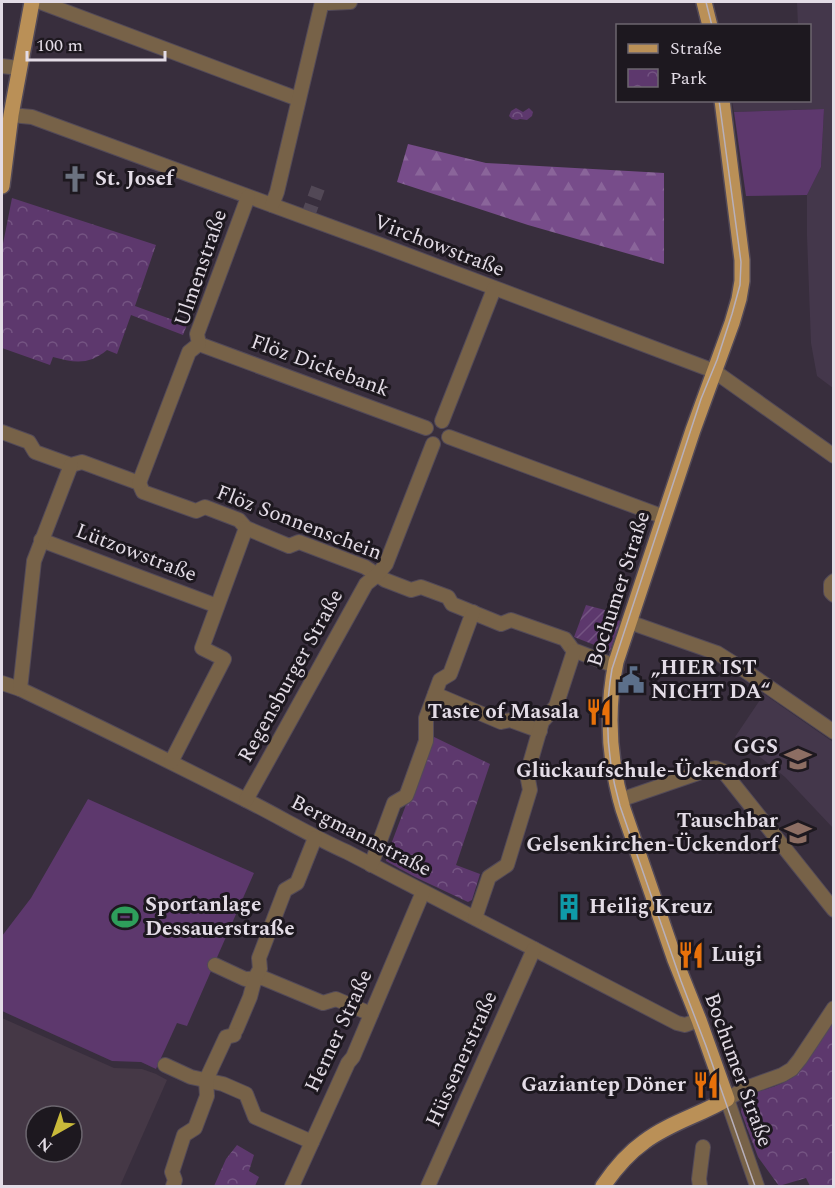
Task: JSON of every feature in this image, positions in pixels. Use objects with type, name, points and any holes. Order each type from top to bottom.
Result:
[{"type":"main road","points":[[2,186],[4,153],[32,2]]},
{"type":"main road","points":[[704,2],[710,24]]},
{"type":"main road","name":"Bochumer Straße","points":[[722,102],[742,260],[739,298],[629,622],[615,666],[610,701],[611,747],[620,800],[678,968],[727,1099]]},
{"type":"main road","points":[[603,1186],[619,1165],[643,1142],[727,1099]]},
{"type":"street","points":[[40,2],[298,99]]},
{"type":"street","points":[[272,205],[322,2],[350,2]]},
{"type":"street","points":[[2,66],[19,68]]},
{"type":"street","name":"Virchowstraße","points":[[11,115],[32,117],[714,371],[834,456]]},
{"type":"street","name":"Ulmenstraße","points":[[139,483],[189,352],[199,344],[197,334],[248,197]]},
{"type":"street","points":[[442,421],[494,289]]},
{"type":"street","name":"Flöz Dickebank","points":[[199,344],[426,428]]},
{"type":"street","points":[[442,421],[449,429],[449,437],[441,444],[433,444],[425,436],[426,428],[430,422],[442,421]]},
{"type":"street","name":"Flöz Sonnenschein","points":[[2,432],[29,442],[36,452],[70,465],[82,462],[139,483],[143,492],[196,511],[205,507],[239,520],[246,528],[289,546],[299,542],[365,567],[385,580],[411,590],[422,587],[448,597],[452,604],[501,624],[511,620],[565,639],[574,651],[615,666]]},
{"type":"street","points":[[449,437],[664,517]]},
{"type":"street","name":"Regensburger Straße","points":[[246,800],[366,584],[386,564],[433,444]]},
{"type":"street","points":[[20,689],[34,561],[70,465]]},
{"type":"street","points":[[171,762],[224,659],[202,648],[246,528]]},
{"type":"street","name":"Lützowstraße","points":[[41,540],[217,606]]},
{"type":"street","points":[[834,581],[831,584],[831,592],[834,595]]},
{"type":"street","points":[[371,865],[394,803],[406,796],[426,741],[426,718],[440,680],[450,674],[473,612]]},
{"type":"street","points":[[629,622],[717,653],[738,665],[834,732]]},
{"type":"street","points":[[475,918],[489,877],[507,865],[530,790],[527,774],[542,722],[556,706],[574,651]]},
{"type":"street","name":"Bergmannstraße","points":[[2,683],[20,689],[171,762],[677,1023],[685,1024],[699,1020]]},
{"type":"street","points":[[435,694],[501,722],[510,720],[540,731]]},
{"type":"street","points":[[620,800],[710,769],[716,768],[723,771],[834,910]]},
{"type":"street","points":[[173,1186],[175,1180],[172,1172],[184,1135],[195,1128],[207,1096],[206,1080],[226,1037],[235,1032],[260,969],[259,958],[285,890],[297,883],[315,838]]},
{"type":"street","name":"Herner Straße","points":[[292,1186],[348,1063],[353,1057],[423,892]]},
{"type":"street","name":"Hüssenerstraße","points":[[428,1186],[534,949]]},
{"type":"street","points":[[215,965],[246,979],[263,978],[323,1003],[336,999],[371,1014]]},
{"type":"street","points":[[727,1099],[746,1088],[782,1076],[792,1069],[834,1008]]},
{"type":"street","points":[[165,1065],[191,1077],[223,1084],[246,1094],[255,1118],[312,1142]]},
{"type":"street","name":"Bochumer Straße","points":[[727,1099],[757,1186]]},
{"type":"street","points":[[700,1186],[703,1147]]},
{"type":"shaded area","points":[[797,2],[833,2],[833,388],[817,376],[811,343],[807,236],[807,195],[821,167],[824,109],[734,112],[732,102],[811,102],[811,24],[798,24]]},
{"type":"shaded area","name":"GGS Glückaufschule-Ückendorf","points":[[764,694],[833,742],[833,828],[785,777],[735,737]]},
{"type":"shaded area","points":[[2,1018],[114,1068],[142,1069],[167,1080],[120,1186],[2,1186]]},
{"type":"green space","points":[[516,108],[523,112],[529,108],[533,112],[532,116],[527,120],[512,119],[509,116]]},
{"type":"green space","points":[[824,109],[821,167],[807,195],[746,196],[734,112]]},
{"type":"green space","points":[[408,144],[486,163],[664,173],[664,264],[528,225],[397,182]]},
{"type":"green space","points":[[12,198],[156,245],[135,306],[187,325],[183,335],[131,315],[117,354],[107,350],[94,358],[82,361],[68,361],[53,357],[50,365],[2,348],[2,249]]},
{"type":"green space","points":[[586,605],[605,610],[603,615],[621,621],[610,651],[574,637]]},
{"type":"green space","points":[[432,736],[490,764],[456,865],[480,874],[472,900],[468,902],[386,861]]},
{"type":"green space","name":"Sportanlage Dessauerstraße","points":[[88,799],[254,873],[187,1026],[177,1023],[156,1069],[141,1062],[112,1061],[2,1011],[2,936],[31,898]]},
{"type":"green space","points":[[833,1017],[833,1186],[810,1186],[806,1178],[779,1186],[758,1157],[741,1112],[743,1096],[775,1086],[793,1077],[809,1058]]},
{"type":"green space","points":[[237,1145],[254,1155],[249,1171],[259,1177],[255,1186],[214,1186],[226,1159]]},
{"type":"tunnel","points":[[307,218],[318,188]]},
{"type":"tram line","points":[[706,2],[712,24]]},
{"type":"tram line","points":[[719,102],[741,262],[740,285],[717,360],[701,399],[612,669],[608,703],[608,738],[612,772],[620,806],[755,1186]]},
{"type":"place","name":"St. Josef","points":[[75,179]]},
{"type":"place","name":"„HIER IST NICHT DA“","points":[[631,680]]},
{"type":"place","name":"Taste of Masala","points":[[599,712]]},
{"type":"place","name":"GGS Glückaufschule-Ückendorf","points":[[798,759]]},
{"type":"place","name":"Tauschbar Gelsenkirchen-Ückendorf","points":[[798,833]]},
{"type":"place","name":"Heilig Kreuz","points":[[569,907]]},
{"type":"place","name":"Sportanlage Dessauerstraße","points":[[125,917]]},
{"type":"place","name":"Luigi","points":[[691,955]]},
{"type":"place","name":"Gaziantep Döner","points":[[706,1085]]}]
